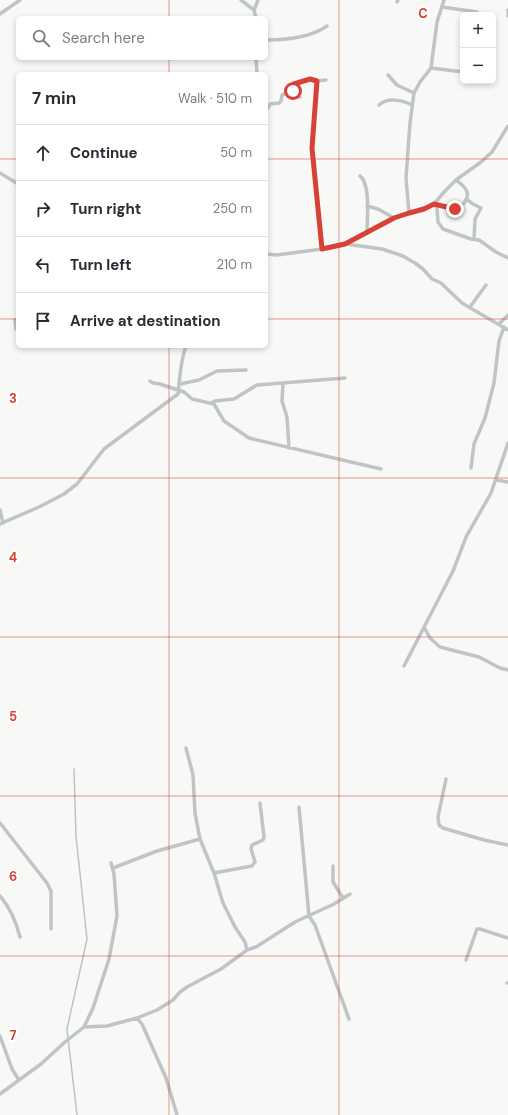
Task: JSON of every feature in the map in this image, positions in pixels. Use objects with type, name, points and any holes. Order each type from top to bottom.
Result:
[{"type":"street","points":[[0,14],[20,0]]},
{"type":"street","points":[[241,0],[254,10]]},
{"type":"street","points":[[256,16],[254,10],[258,0]]},
{"type":"street","points":[[409,213],[406,178],[412,105],[414,93],[420,82],[431,68],[437,22],[444,0]]},
{"type":"street","points":[[442,7],[461,11],[472,10],[477,12]]},
{"type":"street","points":[[508,10],[508,16]]},
{"type":"street","points":[[268,40],[284,40],[302,37],[316,33],[327,26]]},
{"type":"street","points":[[256,60],[257,72]]},
{"type":"street","points":[[431,68],[460,72]]},
{"type":"street","points":[[388,75],[397,86],[414,93]]},
{"type":"street","points":[[291,93],[293,91],[294,84],[310,79],[317,81],[326,80]]},
{"type":"street","points":[[317,81],[312,148],[322,249]]},
{"type":"street","points":[[268,108],[270,104],[279,103],[282,95],[286,93],[291,93],[293,96],[300,97]]},
{"type":"street","points":[[379,105],[384,101],[392,100],[406,102],[412,105]]},
{"type":"street","points":[[268,254],[277,255],[322,249],[345,244],[394,218],[424,209],[434,204],[445,190],[456,180],[492,152],[508,126]]},
{"type":"street","points":[[0,179],[1,174],[16,183]]},
{"type":"street","points":[[360,176],[363,178],[365,184],[367,233]]},
{"type":"street","points":[[434,204],[455,209],[459,208],[465,202],[467,191],[462,184],[456,180]]},
{"type":"street","points":[[466,199],[482,208],[475,219],[474,239]]},
{"type":"street","points":[[434,204],[438,222],[443,229],[470,239],[474,239],[508,258]]},
{"type":"street","points":[[367,206],[378,209],[394,218]]},
{"type":"street","points":[[345,244],[382,249],[403,256],[423,269],[432,279],[442,283],[462,303],[508,330]]},
{"type":"street","points":[[470,307],[486,285]]},
{"type":"street","points":[[499,324],[508,315]]},
{"type":"street","points":[[16,320],[16,329]]},
{"type":"street","points":[[472,468],[474,444],[485,418],[494,383],[499,341],[504,327]]},
{"type":"street","points":[[0,510],[2,523],[64,494],[77,484],[104,449],[178,394],[181,361],[185,348]]},
{"type":"street","points":[[180,384],[195,382],[217,372],[246,370]]},
{"type":"street","points":[[211,403],[215,400],[234,399],[257,385],[345,378]]},
{"type":"street","points":[[150,381],[184,392],[192,399],[214,404],[224,421],[249,438],[381,469]]},
{"type":"street","points":[[283,383],[282,401],[287,417],[289,448]]},
{"type":"street","points":[[404,666],[453,571],[466,537],[491,493],[508,443]]},
{"type":"street","points":[[496,480],[508,482]]},
{"type":"street","points":[[424,627],[430,638],[440,646],[479,657],[500,668],[508,670]]},
{"type":"street","points":[[186,748],[193,775],[195,813],[200,839],[224,903],[235,927],[245,942],[247,950]]},
{"type":"street","points":[[446,780],[438,817],[439,824],[443,828],[484,840],[508,845]]},
{"type":"street","points":[[214,873],[252,866],[255,862],[251,849],[252,845],[263,840],[264,837],[260,803]]},
{"type":"street","points":[[299,807],[309,916],[315,925],[349,1019]]},
{"type":"street","points":[[0,823],[47,883],[51,891],[51,929]]},
{"type":"street","points":[[113,868],[157,851],[200,839]]},
{"type":"street","points":[[0,1094],[46,1060],[84,1027],[93,1008],[109,959],[117,916],[113,868],[111,863]]},
{"type":"street","points":[[333,866],[333,882],[343,898]]},
{"type":"street","points":[[84,1027],[107,1026],[137,1018],[163,1007],[187,987],[221,969],[247,950],[266,942],[272,936],[350,894]]},
{"type":"street","points":[[0,896],[6,903],[15,919],[20,937]]},
{"type":"street","points":[[466,960],[477,929],[508,938]]},
{"type":"street","points":[[137,1018],[142,1024],[166,1078],[177,1115]]},
{"type":"street","points":[[0,1038],[12,1069],[19,1080]]},
{"type":"waterway","points":[[74,769],[76,836],[87,939],[67,1029],[77,1115]]},
{"type":"route","points":[[293,91],[294,84],[310,79],[317,81],[312,148],[322,249],[345,244],[394,218],[424,209],[434,204],[455,209]]}]
